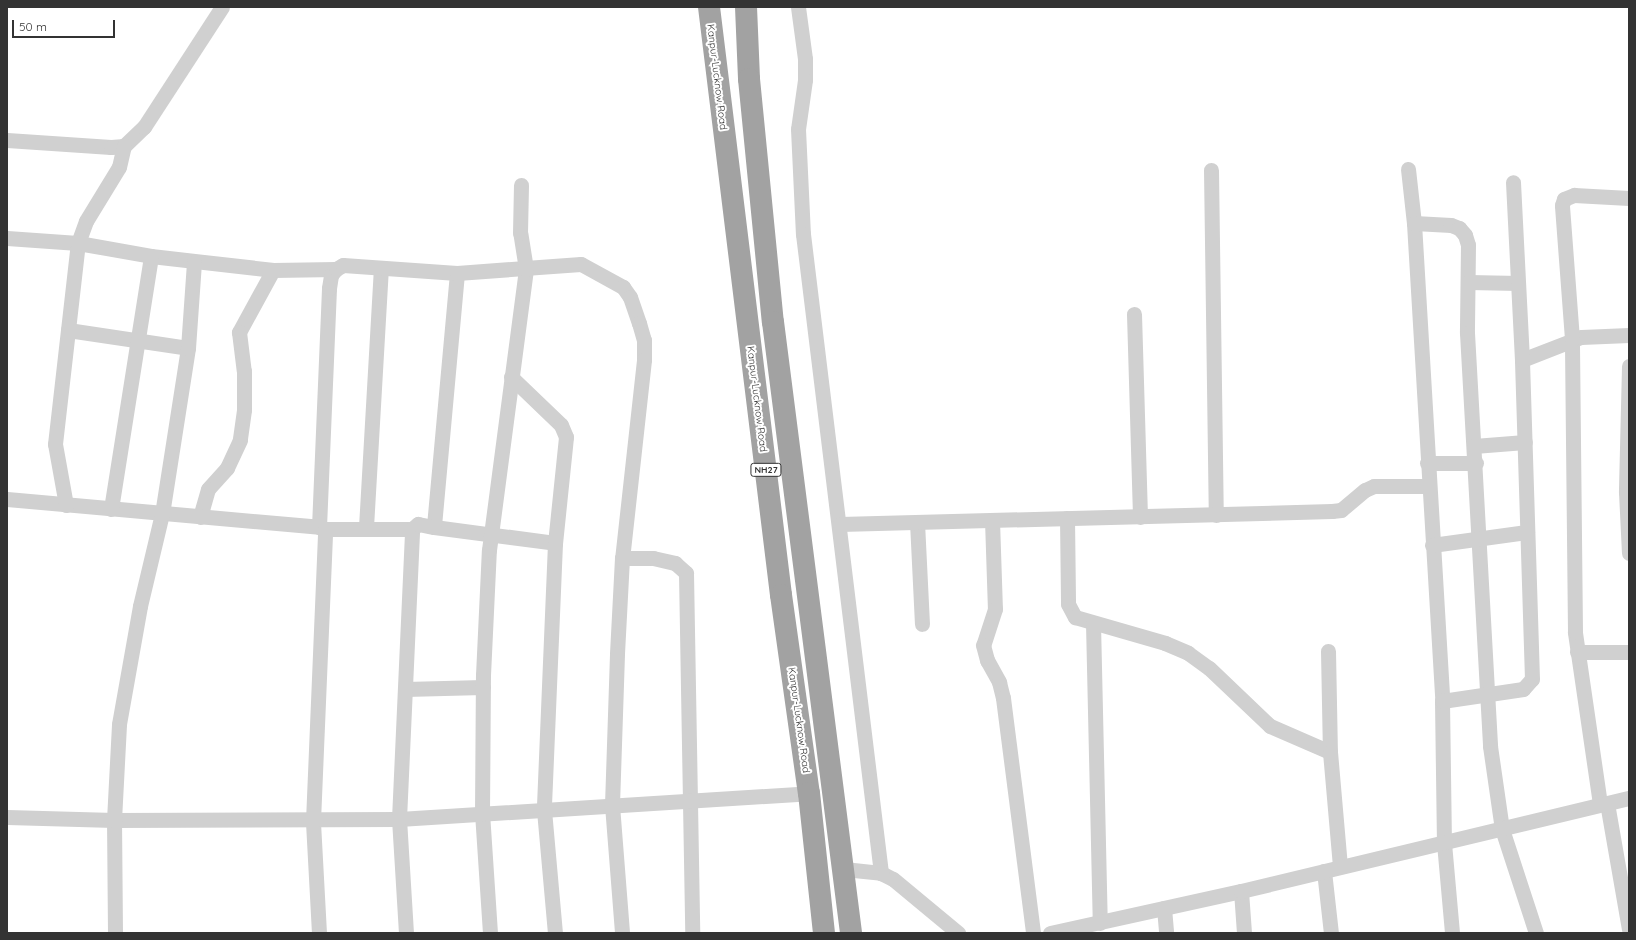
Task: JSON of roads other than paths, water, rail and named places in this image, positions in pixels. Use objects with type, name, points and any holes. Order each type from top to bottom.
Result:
[{"type":"highway","name":"Kanpur-Lucknow Road","points":[[709,7],[779,579],[809,793],[824,933]]},
{"type":"highway","name":"NH27","points":[[746,7],[749,79],[773,322],[851,933]]},
{"type":"street","points":[[66,504],[55,444],[78,244],[86,221],[119,167],[124,146],[144,127],[222,7]]},
{"type":"street","points":[[798,7],[806,80],[798,129],[803,234],[882,873]]},
{"type":"street","points":[[7,140],[111,148],[124,146]]},
{"type":"street","points":[[1211,170],[1216,515]]},
{"type":"street","points":[[1408,170],[1414,223],[1427,486],[1442,701],[1444,843],[1452,933]]},
{"type":"street","points":[[1442,701],[1523,689],[1532,679],[1522,360],[1513,182]]},
{"type":"street","points":[[490,933],[482,814],[483,687],[491,534],[510,377],[526,269],[520,233],[521,185]]},
{"type":"street","points":[[1629,198],[1574,196],[1564,199],[1562,205],[1572,339],[1574,632],[1603,804],[1629,929]]},
{"type":"street","points":[[1414,223],[1451,225],[1459,228],[1465,235],[1468,245],[1470,282],[1467,333],[1476,463],[1492,761],[1502,829],[1536,933]]},
{"type":"street","points":[[7,238],[78,244],[194,262],[273,270],[336,269]]},
{"type":"street","points":[[111,509],[151,256]]},
{"type":"street","points":[[115,933],[114,820],[119,724],[140,606],[162,514],[188,348],[194,262]]},
{"type":"street","points":[[319,933],[313,821],[329,288],[331,276],[336,269],[343,265],[457,273],[581,264],[623,287],[635,308],[644,340],[644,360],[622,558],[612,805],[622,933]]},
{"type":"street","points":[[366,527],[381,268]]},
{"type":"street","points":[[200,516],[208,489],[227,468],[240,440],[244,410],[244,371],[239,332],[273,270]]},
{"type":"street","points":[[434,527],[457,273]]},
{"type":"street","points":[[1470,282],[1518,283]]},
{"type":"street","points":[[1134,314],[1140,517]]},
{"type":"street","points":[[68,330],[138,339],[188,348]]},
{"type":"street","points":[[1522,360],[1547,352],[1572,339],[1629,335]]},
{"type":"street","points":[[1629,366],[1626,492],[1629,553]]},
{"type":"street","points":[[510,377],[566,430],[555,543],[544,810],[555,933]]},
{"type":"street","points":[[1474,446],[1525,442]]},
{"type":"street","points":[[1427,463],[1476,463]]},
{"type":"street","points":[[840,524],[1332,511],[1341,510],[1365,490],[1374,486],[1427,486]]},
{"type":"street","points":[[7,499],[322,528],[366,527],[412,529],[418,524],[555,543]]},
{"type":"street","points":[[1067,518],[1068,604],[1075,617],[1092,624],[1165,643],[1188,653],[1209,668],[1270,726],[1330,752]]},
{"type":"street","points":[[992,520],[995,609],[983,644],[987,660],[999,682],[1003,698],[1033,933]]},
{"type":"street","points":[[917,522],[922,624]]},
{"type":"street","points":[[406,933],[398,819],[412,529]]},
{"type":"street","points":[[1432,545],[1480,540],[1528,532]]},
{"type":"street","points":[[622,558],[653,558],[675,563],[686,573],[692,933]]},
{"type":"street","points":[[1092,624],[1100,923]]},
{"type":"street","points":[[1328,651],[1330,752],[1340,867]]},
{"type":"street","points":[[1577,652],[1629,652]]},
{"type":"street","points":[[405,689],[483,687]]},
{"type":"street","points":[[7,817],[114,820],[313,821],[398,819],[809,793]]},
{"type":"street","points":[[1050,933],[1077,931],[1100,923],[1241,891],[1629,798]]},
{"type":"street","points":[[844,869],[882,873],[902,886],[958,933]]},
{"type":"street","points":[[1324,871],[1331,933]]},
{"type":"street","points":[[1241,891],[1244,933]]},
{"type":"street","points":[[1164,908],[1166,933]]}]
